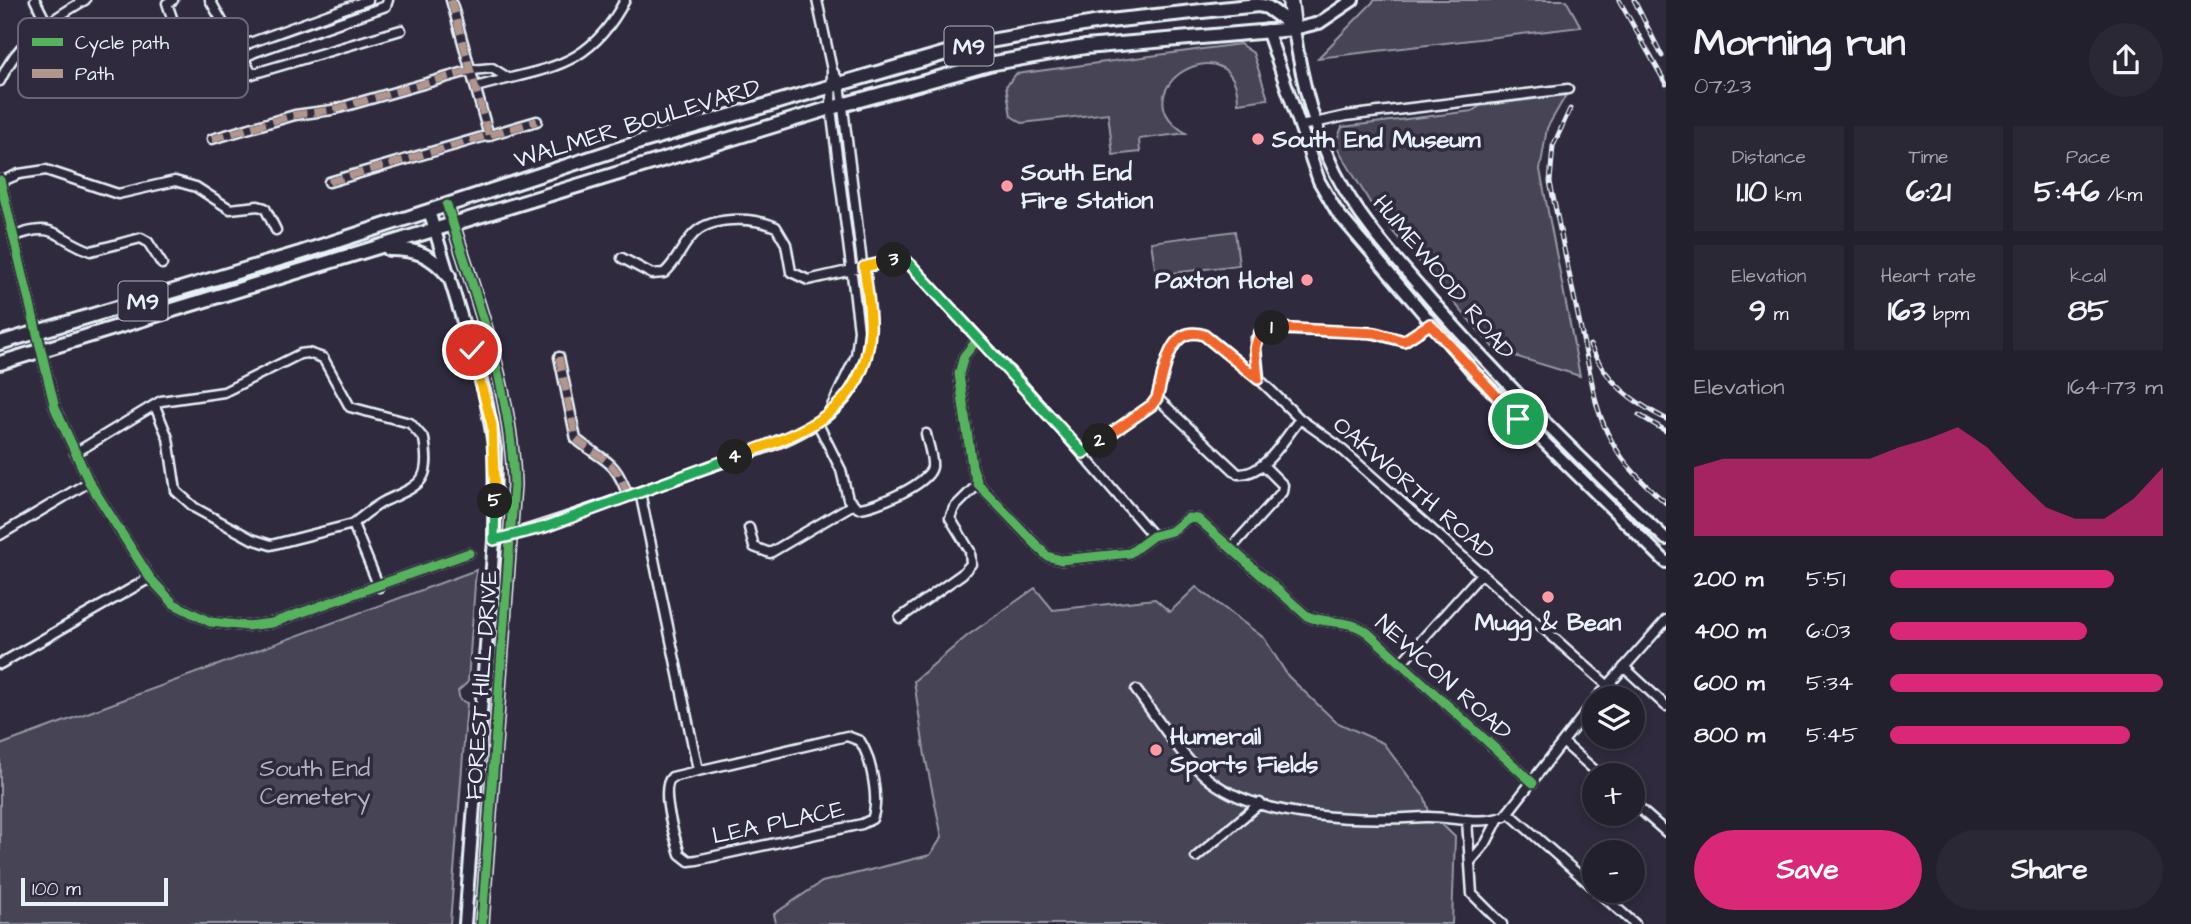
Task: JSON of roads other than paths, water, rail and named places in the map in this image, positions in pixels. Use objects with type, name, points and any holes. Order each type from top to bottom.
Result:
[{"type":"highway","points":[[1290,0],[1293,28]]},
{"type":"main road","points":[[1258,3],[1293,28]]},
{"type":"main road","name":"WALMER BOULEVARD","points":[[0,343],[429,211],[640,142],[1012,35],[1258,3]]},
{"type":"main road","name":"HUMEWOOD ROAD","points":[[1258,3],[1267,30]]},
{"type":"main road","name":"WALMER BOULEVARD","points":[[0,363],[837,106],[1036,55],[1293,28]]},
{"type":"main road","points":[[376,249],[424,253],[438,262],[449,276]]},
{"type":"street","points":[[56,18],[85,0]]},
{"type":"street","points":[[172,18],[167,3],[173,0]]},
{"type":"street","points":[[210,0],[220,18]]},
{"type":"street","points":[[248,44],[368,0]]},
{"type":"street","points":[[248,56],[386,6],[388,0]]},
{"type":"street","points":[[452,0],[489,136]]},
{"type":"street","points":[[476,87],[574,59],[593,47],[612,24],[625,0]]},
{"type":"street","points":[[817,0],[835,84],[859,342],[844,384],[827,415]]},
{"type":"street","points":[[1293,28],[1319,23],[1353,0]]},
{"type":"street","points":[[38,1],[45,18]]},
{"type":"street","name":"HUMEWOOD ROAD","points":[[1293,28],[1299,65],[1315,122],[1335,172],[1375,233],[1501,378],[1666,540]]},
{"type":"street","points":[[248,75],[401,30]]},
{"type":"street","name":"HUMEWOOD ROAD","points":[[1267,30],[1319,181],[1337,212],[1430,324],[1518,419],[1666,562]]},
{"type":"street","points":[[0,81],[18,50]]},
{"type":"street","points":[[248,68],[252,74]]},
{"type":"street","points":[[212,139],[295,116],[331,110],[472,70],[492,68],[508,78]]},
{"type":"street","points":[[1301,126],[1346,116],[1568,89]]},
{"type":"street","points":[[494,540],[545,527],[793,436],[827,415],[846,398],[866,359],[870,328],[864,267],[837,106]]},
{"type":"street","points":[[329,182],[537,121]]},
{"type":"street","points":[[276,230],[265,208],[230,209],[184,183],[162,184],[118,194],[46,170],[19,174],[0,181],[55,408],[89,482],[150,578],[174,604],[193,616],[210,622],[247,626],[296,616],[469,553]]},
{"type":"street","name":"FOREST HILL DRIVE","points":[[447,205],[508,413],[514,485],[482,924]]},
{"type":"street","name":"FOREST HILL DRIVE","points":[[429,211],[492,425],[496,468],[494,540],[465,924]]},
{"type":"street","points":[[622,258],[652,274],[664,273],[693,234],[715,223],[739,220],[769,223],[781,232],[791,272],[796,277],[808,280],[851,268],[897,260],[907,262],[1083,453],[1153,536],[1130,553],[1080,559],[1052,558],[1040,551],[978,484],[969,452],[959,374],[964,356],[977,340]]},
{"type":"street","points":[[15,236],[38,228],[51,229],[91,251],[141,238],[148,242],[162,264]]},
{"type":"street","points":[[1258,379],[1255,340],[1265,329],[1367,332],[1404,341],[1430,324]]},
{"type":"street","name":"OAKWORTH ROAD","points":[[1157,398],[1170,349],[1188,333],[1204,335],[1258,379],[1300,419],[1337,445],[1607,685]]},
{"type":"street","points":[[75,453],[155,405],[180,396],[224,392],[308,352],[323,358],[351,407],[410,423],[421,432],[425,446],[424,475],[418,486],[377,506],[353,524],[271,545],[252,539],[195,508],[177,491],[168,438],[155,405]]},
{"type":"street","points":[[559,358],[576,439],[612,463],[619,471],[628,496]]},
{"type":"street","points":[[1083,453],[1146,410],[1157,398],[1231,470],[1244,474],[1263,465],[1300,419]]},
{"type":"street","points":[[817,422],[831,443],[852,505]]},
{"type":"street","points":[[749,528],[754,547],[770,553],[852,505],[866,508],[878,504],[926,478],[932,466],[926,434]]},
{"type":"street","points":[[1231,548],[1282,492],[1283,485],[1263,465]]},
{"type":"street","points":[[0,535],[89,482]]},
{"type":"street","points":[[900,618],[969,568],[971,551],[950,518],[954,508],[978,484]]},
{"type":"street","points":[[639,492],[698,770]]},
{"type":"street","name":"NEWCON ROAD","points":[[1153,536],[1167,534],[1184,521],[1194,518],[1307,616],[1324,622],[1358,625],[1533,783]]},
{"type":"street","points":[[353,524],[379,587]]},
{"type":"street","points":[[1401,663],[1482,573]]},
{"type":"street","points":[[0,664],[150,578]]},
{"type":"street","points":[[1607,685],[1666,620]]},
{"type":"street","points":[[1624,667],[1666,706]]},
{"type":"street","points":[[1136,690],[1210,781],[1260,803],[1350,819],[1499,818],[1509,813],[1582,719]]},
{"type":"street","name":"LEA PLACE","points":[[853,737],[860,741],[865,750],[876,810],[872,818],[862,824],[689,861],[678,849],[666,792],[668,780],[672,777],[698,770],[853,737]]},
{"type":"street","points":[[1564,743],[1586,763]]},
{"type":"street","points":[[1196,858],[1260,803]]},
{"type":"street","points":[[1509,813],[1582,877]]},
{"type":"street","points":[[1645,814],[1666,832]]},
{"type":"street","points":[[1469,862],[1486,843],[1499,818]]},
{"type":"street","points":[[1467,820],[1472,894],[1502,924]]},
{"type":"street","points":[[1612,903],[1635,924]]},
{"type":"railway","points":[[1619,0],[1666,84]]},
{"type":"railway","points":[[1634,0],[1662,56]]},
{"type":"railway","points":[[1570,109],[1553,146],[1550,182],[1596,402],[1607,433],[1622,458],[1666,503]]},
{"type":"railway","points":[[1590,345],[1604,370],[1621,389],[1666,419]]},
{"type":"railway","points":[[1639,415],[1666,431]]},
{"type":"place","name":"South End Museum","points":[[1258,139]]},
{"type":"place","name":"South End Fire Station","points":[[1007,186]]},
{"type":"place","name":"Paxton Hotel","points":[[1307,280]]},
{"type":"place","name":"Mugg & Bean","points":[[1548,597]]},
{"type":"place","name":"Humerail Sports Fields","points":[[1156,750]]},
{"type":"park label","name":"South End Cemetery","points":[[315,782]]}]
